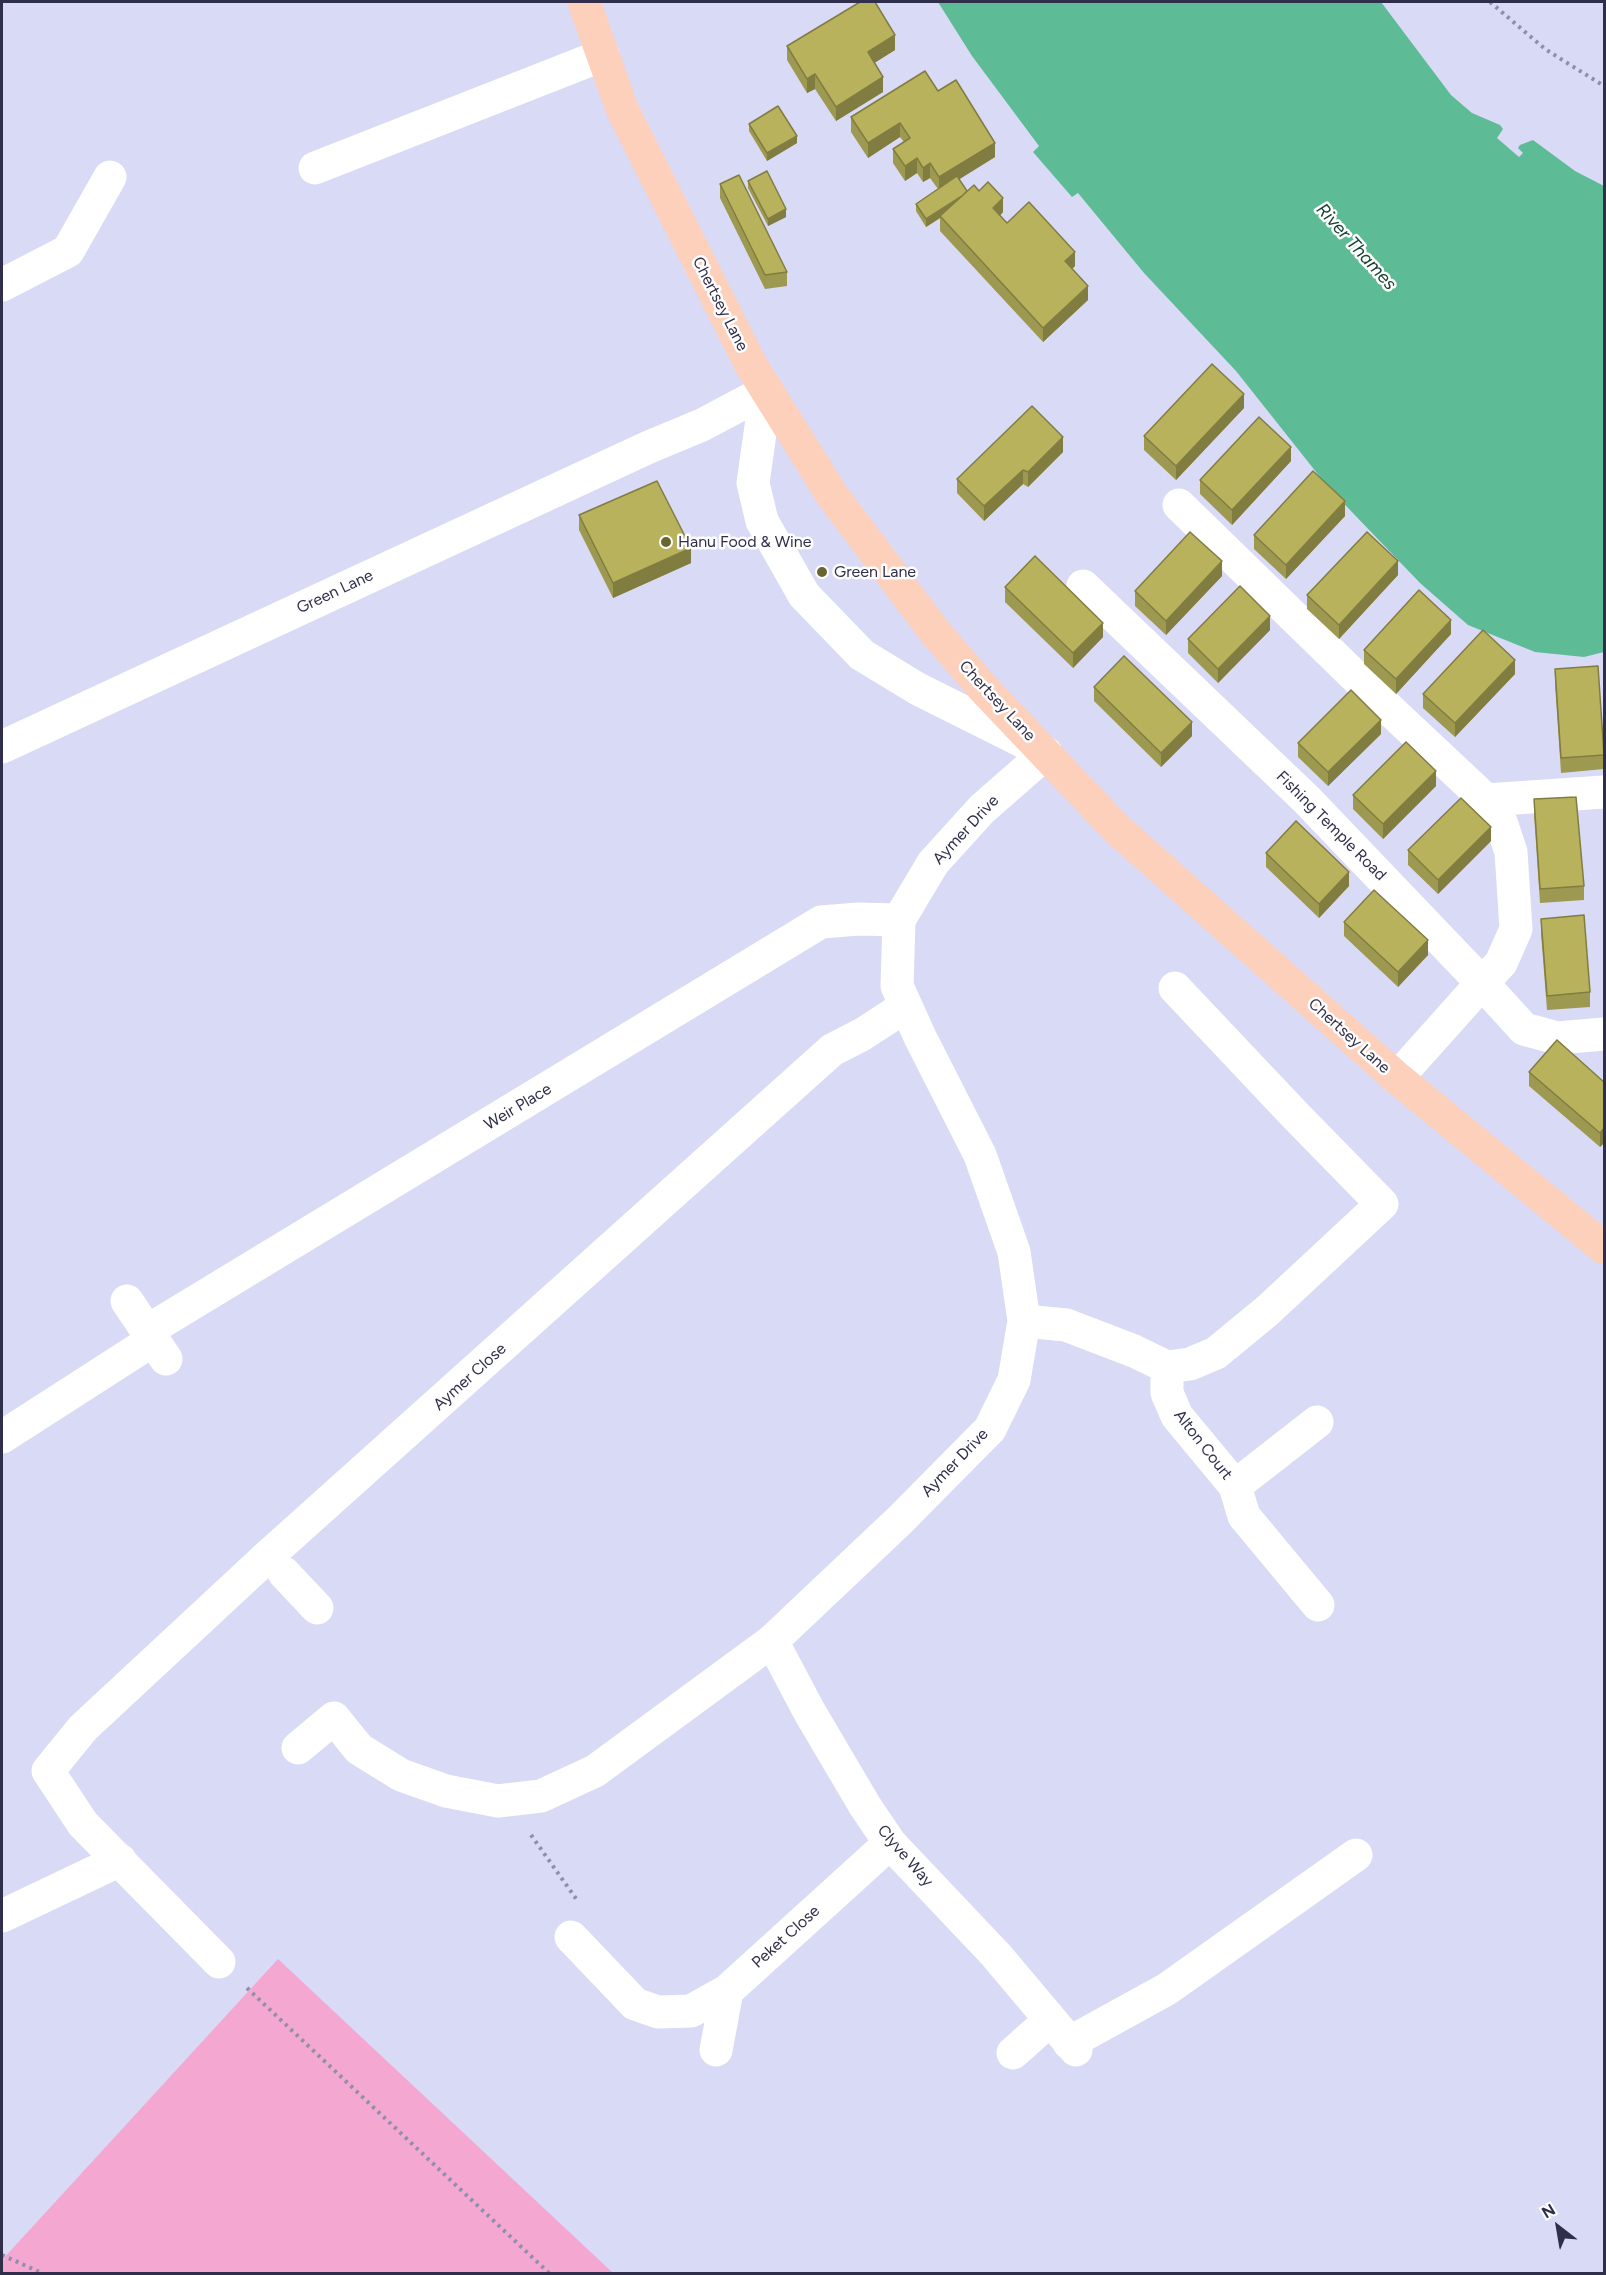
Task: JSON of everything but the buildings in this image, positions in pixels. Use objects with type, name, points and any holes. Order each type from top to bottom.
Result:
[{"type":"main road","name":"Chertsey Lane","points":[[584,2],[622,109],[766,391],[832,495],[935,632],[984,689],[1116,828],[1397,1078],[1605,1248]]},
{"type":"street","points":[[315,168],[603,55]]},
{"type":"street","points":[[2,285],[68,251],[110,177]]},
{"type":"street","points":[[766,391],[753,483],[762,522],[804,595],[862,655],[918,689],[1046,753]]},
{"type":"street","name":"Green Lane","points":[[2,747],[638,452],[702,425],[766,391]]},
{"type":"street","points":[[1179,505],[1373,694],[1486,800],[1502,822],[1511,852],[1516,929],[1501,963],[1397,1078]]},
{"type":"street","name":"Fishing Temple Road","points":[[1083,586],[1306,800],[1437,934],[1524,1029],[1557,1038],[1605,1034]]},
{"type":"street","name":"Aymer Drive","points":[[298,1748],[334,1718],[359,1749],[401,1775],[446,1791],[498,1801],[541,1796],[595,1771],[772,1641],[900,1520],[990,1429],[1014,1380],[1024,1321],[1014,1252],[980,1155],[897,986],[899,920],[933,863],[982,809],[1046,753]]},
{"type":"street","points":[[1486,800],[1605,792]]},
{"type":"street","name":"Weir Place","points":[[2,1437],[155,1344],[821,922],[858,919],[899,920]]},
{"type":"street","points":[[1024,1321],[1066,1325],[1167,1366],[1190,1364],[1216,1353],[1267,1311],[1382,1204],[1175,988]]},
{"type":"street","name":"Aymer Close","points":[[120,1860],[82,1824],[48,1771],[83,1728],[268,1556],[832,1050],[863,1034],[906,1006]]},
{"type":"street","name":"Aymer Close","points":[[318,1608],[274,1582],[611,1271],[841,1063],[863,1034]]},
{"type":"street","points":[[127,1302],[155,1344]]},
{"type":"street","name":"Alton Court","points":[[1167,1366],[1167,1393],[1178,1416],[1235,1486],[1244,1516],[1318,1605]]},
{"type":"street","points":[[1235,1486],[1317,1422]]},
{"type":"street","name":"Clyve Way","points":[[772,1641],[809,1711],[865,1806],[890,1843],[996,1955],[1065,2038]]},
{"type":"street","name":"Peket Close","points":[[571,1937],[635,2004],[658,2012],[691,2011],[727,1991],[890,1843]]},
{"type":"street","points":[[1013,2053],[1065,2038],[1167,1989],[1356,1855]]},
{"type":"street","points":[[2,1916],[120,1860],[219,1962]]},
{"type":"street","points":[[716,2050],[727,1991]]},
{"type":"path","points":[[1490,2],[1545,49],[1605,86]]},
{"type":"path","points":[[219,1962],[550,2274]]},
{"type":"path","points":[[2,2254],[44,2274]]},
{"type":"shaded area","points":[[278,1959],[613,2273],[2,2273],[2,2260]]},
{"type":"water","name":"River Thames","points":[[938,2],[1381,2],[1451,95],[1472,113],[1500,125],[1503,129],[1497,138],[1519,157],[1523,153],[1518,148],[1520,145],[1533,140],[1575,171],[1604,186],[1604,652],[1584,657],[1535,652],[1468,625],[1420,583],[1328,487],[1236,371],[1144,273],[1078,193],[1072,197],[1033,152],[1039,146],[972,56]]},
{"type":"place","name":"Hanu Food & Wine","points":[[666,542]]},
{"type":"place","name":"Green Lane","points":[[822,572]]}]
